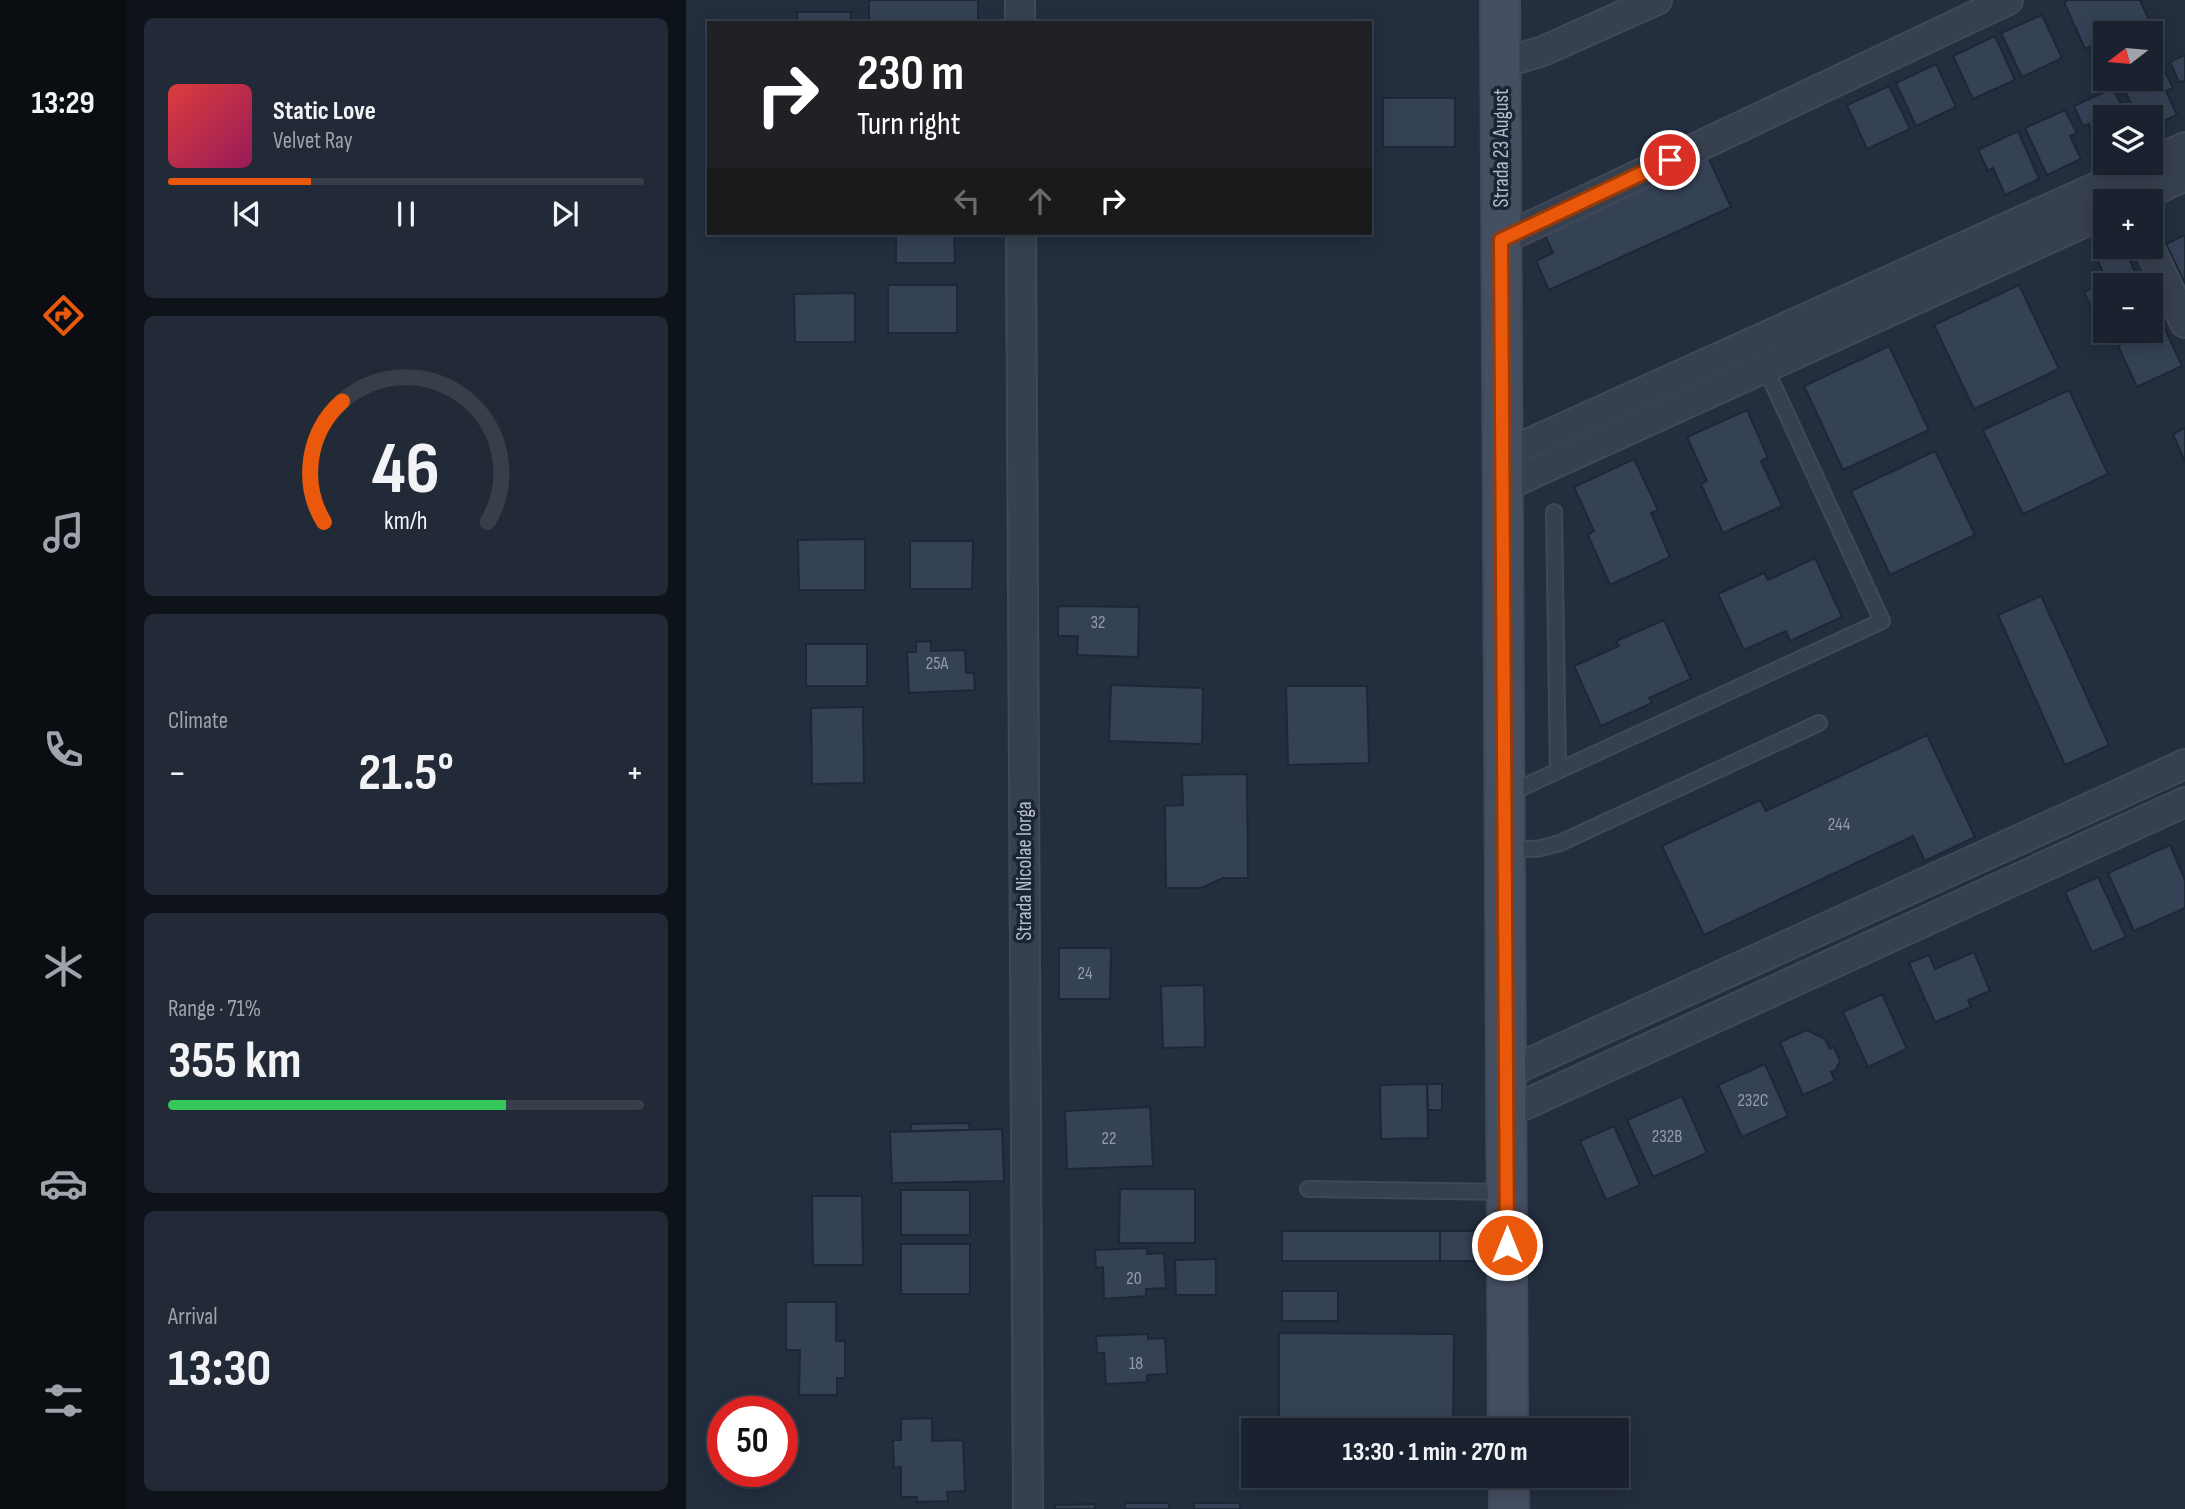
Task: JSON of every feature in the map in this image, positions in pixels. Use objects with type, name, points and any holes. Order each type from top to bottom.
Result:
[{"type":"main road","name":"Strada 23 August","points":[[1500,0],[1508,1418]]},
{"type":"main road","points":[[1509,1488],[1509,1509]]},
{"type":"street","points":[[1020,0],[1020,21]]},
{"type":"street","points":[[1500,64],[1543,51],[1657,0]]},
{"type":"street","points":[[1501,240],[2008,0]]},
{"type":"street","points":[[2163,157],[2185,147]]},
{"type":"street","points":[[1503,471],[2126,175]]},
{"type":"street","points":[[2157,189],[2185,176]]},
{"type":"street","points":[[1503,471],[1765,368],[2093,218]]},
{"type":"street","name":"Strada Nicolae Iorga","points":[[1021,235],[1028,1509]]},
{"type":"street","points":[[2155,259],[2185,323]]},
{"type":"street","points":[[1507,1073],[2185,764]]},
{"type":"street","points":[[1507,1113],[2185,802]]},
{"type":"lane","points":[[1506,795],[1882,621],[1765,368]]},
{"type":"lane","points":[[1554,512],[1558,771]]},
{"type":"lane","points":[[1506,848],[1537,849],[1560,843],[1819,723]]},
{"type":"lane","points":[[1307,1189],[1507,1192]]},
{"type":"building","points":[[869,0],[978,0],[978,21],[869,21]]},
{"type":"building","points":[[2140,0],[2149,20],[2093,21],[2093,45],[2085,49],[2064,2]]},
{"type":"building","points":[[797,12],[851,12],[851,21],[797,21]]},
{"type":"building","points":[[2042,15],[2062,58],[2022,77],[2001,33]]},
{"type":"building","points":[[1995,36],[2015,80],[1973,99],[1953,56]]},
{"type":"building","points":[[2185,55],[2185,81],[2179,82],[2170,62]]},
{"type":"building","points":[[1936,64],[1956,107],[1916,126],[1896,83]]},
{"type":"building","points":[[2163,67],[2173,88],[2166,91],[2177,115],[2163,121],[2163,105],[2132,105],[2125,91],[2163,91]]},
{"type":"building","points":[[1889,86],[1910,129],[1867,149],[1847,105]]},
{"type":"building","points":[[2106,91],[2114,91],[2121,105],[2093,105],[2093,132],[2089,124],[2083,126],[2074,106]]},
{"type":"building","points":[[1383,98],[1455,98],[1455,147],[1383,147]]},
{"type":"building","points":[[2065,110],[2077,133],[2070,136],[2081,159],[2047,175],[2025,128]]},
{"type":"building","points":[[2018,131],[2039,179],[2005,195],[1993,168],[1988,171],[1978,150]]},
{"type":"building","points":[[1708,157],[1731,207],[1549,290],[1536,261],[1553,253],[1544,233]]},
{"type":"building","points":[[896,235],[954,235],[955,263],[896,263]]},
{"type":"building","points":[[2185,235],[2185,283],[2166,244]]},
{"type":"building","points":[[2097,259],[2129,259],[2136,273],[2103,273]]},
{"type":"building","points":[[888,285],[957,285],[957,333],[888,333]]},
{"type":"building","points":[[2019,285],[2059,369],[1974,409],[1934,325]]},
{"type":"building","points":[[2093,288],[2093,312],[2084,292]]},
{"type":"building","points":[[855,293],[855,342],[795,342],[794,294]]},
{"type":"building","points":[[2163,325],[2182,366],[2137,387],[2118,346],[2124,343],[2163,343]]},
{"type":"building","points":[[1889,346],[1929,430],[1843,470],[1804,386]]},
{"type":"building","points":[[2069,390],[2108,474],[2023,514],[1983,430]]},
{"type":"building","points":[[1747,410],[1768,458],[1761,461],[1782,506],[1723,533],[1701,484],[1707,481],[1687,437]]},
{"type":"building","points":[[2185,428],[2185,462],[2173,434]]},
{"type":"building","points":[[1935,451],[1975,535],[1890,575],[1851,491]]},
{"type":"building","points":[[1634,459],[1658,510],[1651,513],[1670,557],[1610,585],[1588,535],[1594,531],[1574,487]]},
{"type":"building","points":[[865,539],[865,590],[799,590],[798,540]]},
{"type":"building","points":[[910,541],[973,541],[972,589],[910,589]]},
{"type":"building","points":[[1815,558],[1842,617],[1790,641],[1786,631],[1744,650],[1718,594],[1764,573],[1768,580]]},
{"type":"building","points":[[2041,596],[2109,745],[2065,765],[1998,615]]},
{"type":"building","points":[[1058,606],[1139,607],[1138,657],[1077,655],[1078,636],[1058,636]]},
{"type":"building","points":[[1664,620],[1691,679],[1649,698],[1652,703],[1601,726],[1574,666],[1619,646],[1616,641]]},
{"type":"building","points":[[931,641],[931,651],[965,650],[966,673],[974,673],[975,690],[909,693],[907,652],[916,652],[916,642]]},
{"type":"building","points":[[806,644],[867,644],[867,686],[806,686]]},
{"type":"building","points":[[1111,685],[1203,688],[1202,744],[1109,741]]},
{"type":"building","points":[[1286,686],[1367,686],[1369,763],[1288,765]]},
{"type":"building","points":[[863,707],[864,783],[812,784],[811,708]]},
{"type":"building","points":[[1927,735],[1975,837],[1925,861],[1913,836],[1704,935],[1662,846],[1760,800],[1766,811]]},
{"type":"building","points":[[1247,774],[1248,878],[1223,878],[1201,888],[1166,888],[1165,806],[1183,805],[1182,775]]},
{"type":"building","points":[[2170,845],[2185,880],[2185,908],[2134,931],[2108,873]]},
{"type":"building","points":[[2098,877],[2126,937],[2092,952],[2065,892]]},
{"type":"building","points":[[1059,948],[1111,948],[1110,999],[1059,999]]},
{"type":"building","points":[[1974,952],[1990,991],[1968,1000],[1971,1007],[1935,1022],[1909,963],[1929,955],[1935,969]]},
{"type":"building","points":[[1204,985],[1205,1047],[1163,1048],[1161,986]]},
{"type":"building","points":[[1882,994],[1907,1049],[1868,1067],[1843,1012]]},
{"type":"building","points":[[1807,1030],[1825,1039],[1830,1049],[1834,1047],[1840,1061],[1836,1070],[1831,1072],[1835,1081],[1803,1095],[1780,1042]]},
{"type":"building","points":[[1765,1064],[1788,1116],[1742,1137],[1718,1085]]},
{"type":"building","points":[[1427,1084],[1442,1084],[1442,1110],[1428,1110]]},
{"type":"building","points":[[1427,1084],[1428,1138],[1381,1139],[1380,1085]]},
{"type":"building","points":[[1682,1096],[1707,1153],[1653,1177],[1627,1120]]},
{"type":"building","points":[[1150,1107],[1153,1166],[1067,1169],[1065,1111]]},
{"type":"building","points":[[969,1123],[970,1130],[911,1131],[911,1124]]},
{"type":"building","points":[[1614,1126],[1640,1185],[1606,1200],[1580,1141]]},
{"type":"building","points":[[1002,1129],[1004,1181],[892,1183],[890,1132]]},
{"type":"building","points":[[1120,1189],[1195,1189],[1195,1243],[1119,1243]]},
{"type":"building","points":[[901,1190],[970,1190],[970,1235],[901,1235]]},
{"type":"building","points":[[812,1196],[862,1196],[863,1265],[813,1265]]},
{"type":"building","points":[[1282,1231],[1440,1231],[1440,1261],[1282,1261]]},
{"type":"building","points":[[1440,1231],[1474,1231],[1474,1261],[1440,1261]]},
{"type":"building","points":[[901,1244],[970,1244],[970,1294],[901,1294]]},
{"type":"building","points":[[1147,1248],[1147,1254],[1164,1253],[1166,1288],[1146,1289],[1146,1296],[1104,1299],[1103,1267],[1096,1268],[1095,1250]]},
{"type":"building","points":[[1216,1259],[1216,1295],[1176,1295],[1175,1260]]},
{"type":"building","points":[[1282,1291],[1338,1291],[1338,1321],[1282,1321]]},
{"type":"building","points":[[786,1302],[836,1302],[836,1341],[845,1341],[845,1378],[837,1378],[837,1395],[799,1395],[800,1350],[786,1350]]},
{"type":"building","points":[[1279,1333],[1454,1334],[1453,1418],[1279,1418]]},
{"type":"building","points":[[1148,1334],[1148,1339],[1165,1338],[1167,1374],[1147,1375],[1147,1382],[1106,1384],[1104,1353],[1097,1353],[1096,1336]]},
{"type":"building","points":[[932,1418],[932,1441],[963,1440],[965,1491],[947,1492],[948,1501],[917,1502],[917,1497],[901,1497],[901,1467],[894,1468],[893,1440],[901,1440],[901,1419]]},
{"type":"building","points":[[1125,1503],[1169,1503],[1169,1509],[1125,1509]]},
{"type":"building","points":[[1194,1503],[1240,1503],[1240,1509],[1194,1509]]},
{"type":"building","points":[[1095,1504],[1095,1509],[1055,1509],[1055,1505]]},
{"type":"route","points":[[1507,1245],[1501,240],[1670,160]]}]
